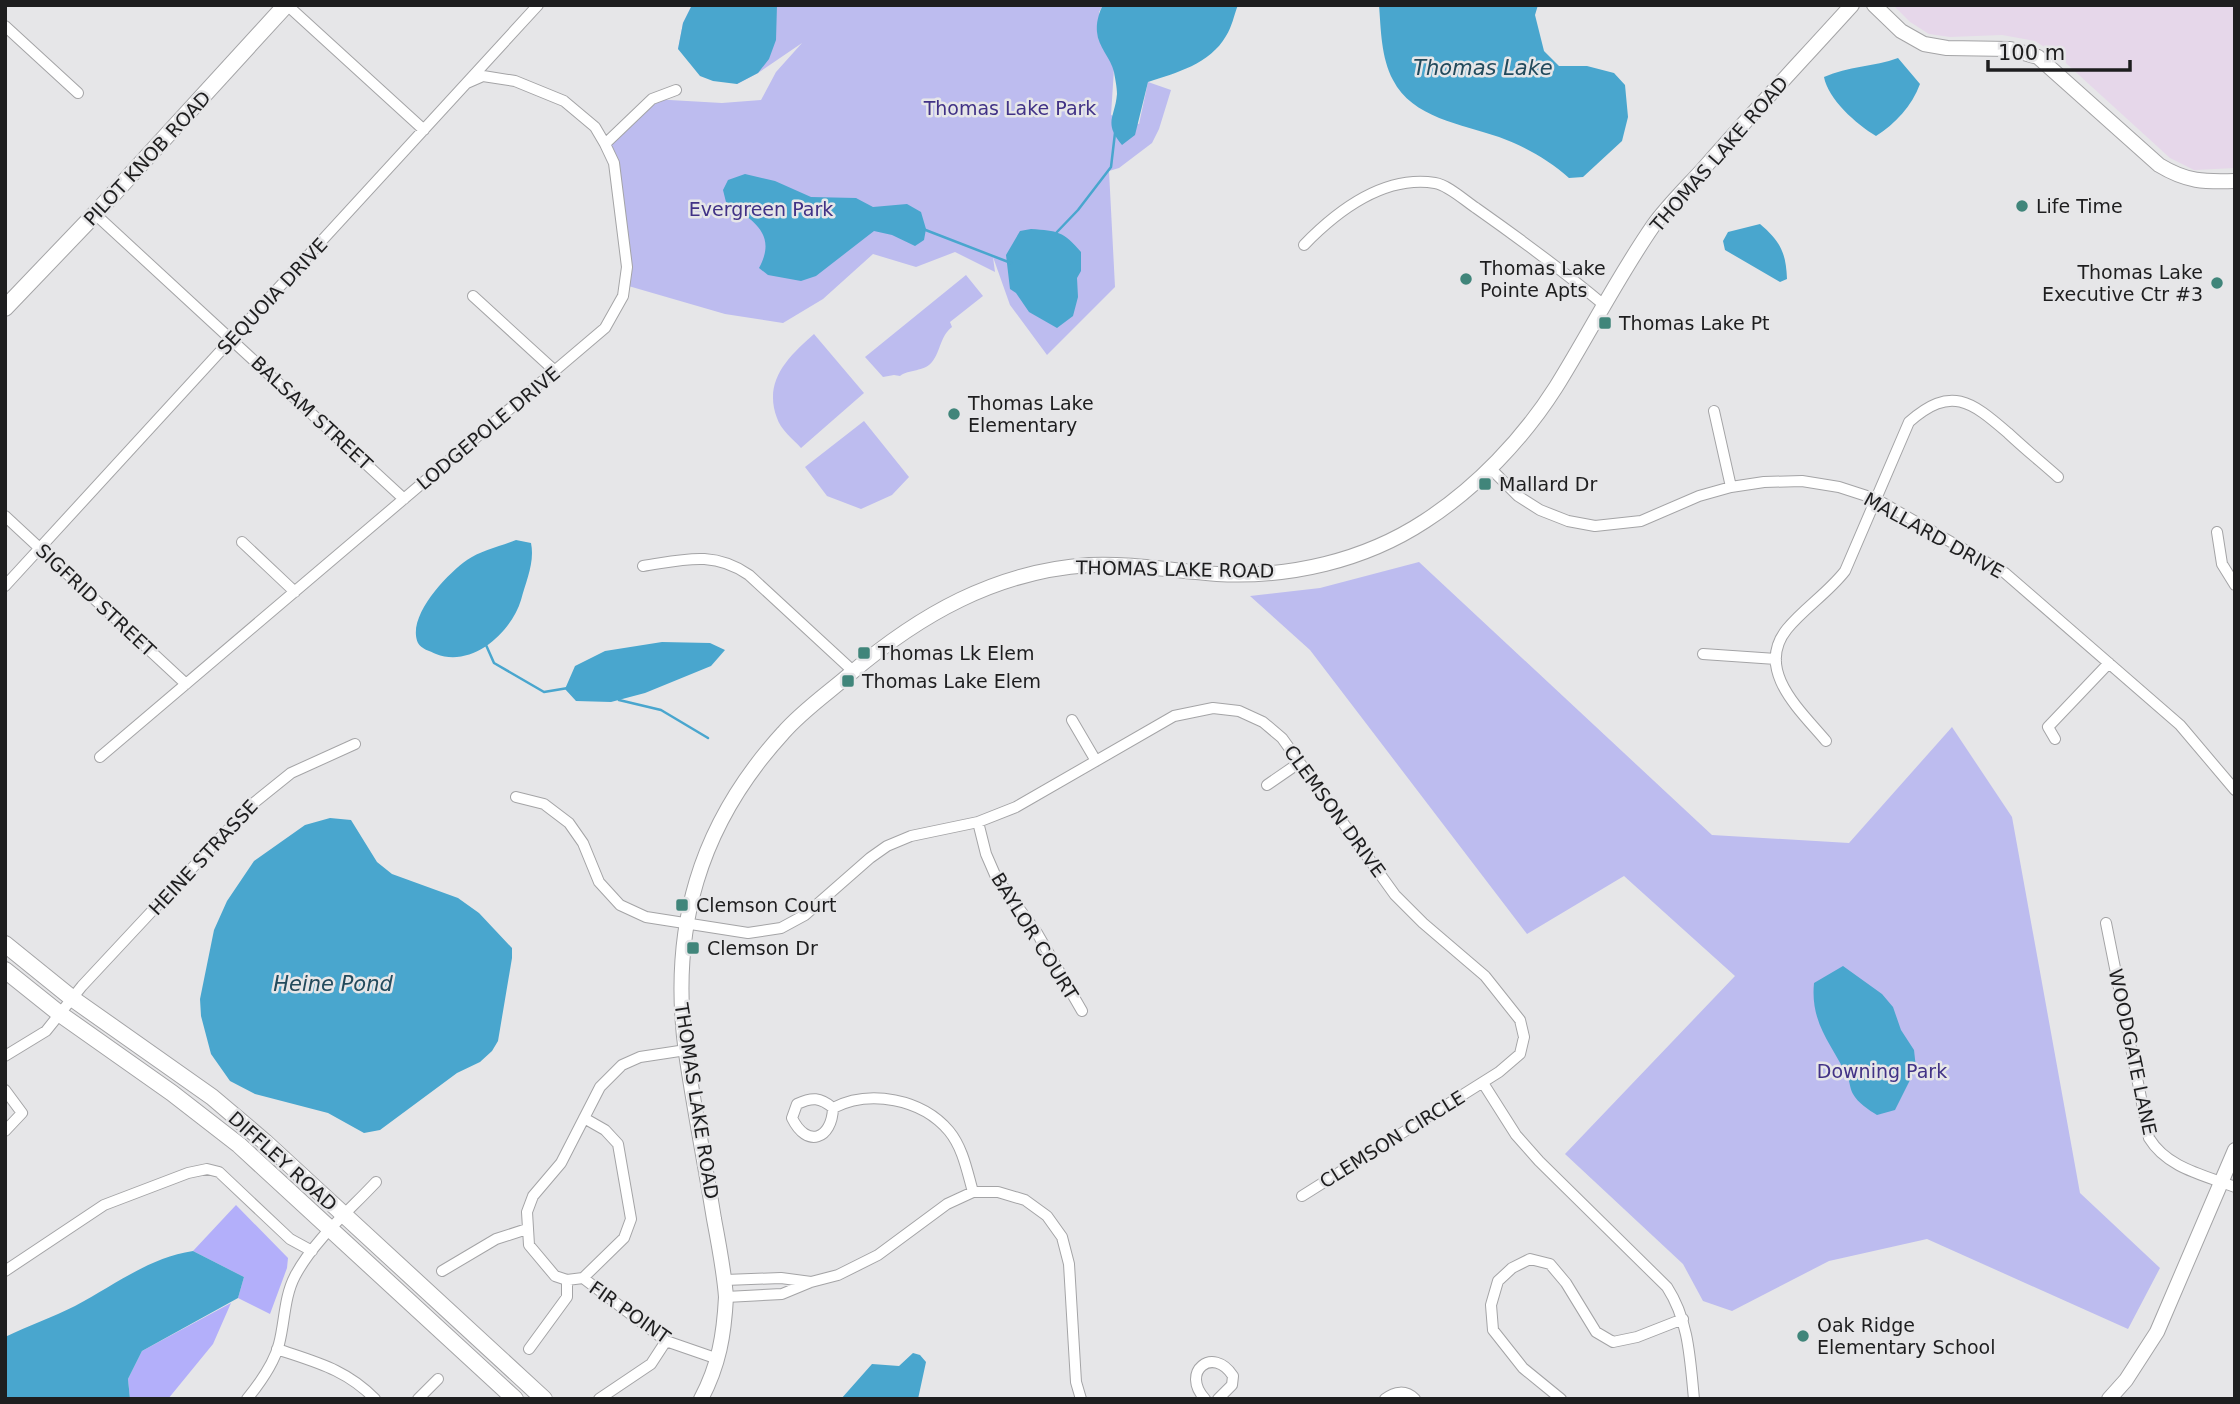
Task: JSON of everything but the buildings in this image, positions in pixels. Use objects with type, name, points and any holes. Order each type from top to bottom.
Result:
[{"type":"main road","name":"PILOT KNOB ROAD","points":[[5,308],[287,5]]},
{"type":"main road","name":"DIFFLEY ROAD","points":[[5,944],[73,999],[212,1097],[265,1142],[338,1223],[515,1399]]},
{"type":"main road","name":"DIFFLEY ROAD","points":[[5,970],[60,1014],[172,1093],[338,1223],[544,1399]]},
{"type":"street","points":[[287,5],[424,130]]},
{"type":"street","name":"SEQUOIA DRIVE","points":[[5,586],[538,5]]},
{"type":"street","name":"THOMAS LAKE ROAD","points":[[701,1399],[718,1359],[724,1334],[726,1297],[686,1050],[680,984],[685,925],[706,849],[742,783],[786,729],[898,635],[942,607],[989,586],[1032,573],[1070,567],[1145,565],[1215,574],[1258,575],[1305,569],[1347,558],[1386,543],[1423,523],[1457,498],[1523,433],[1553,391],[1655,225],[1852,5]]},
{"type":"street","points":[[1874,5],[1901,31],[1924,44],[1947,48],[2010,49],[2038,57],[2160,165],[2178,176],[2200,182],[2235,181]]},
{"type":"street","points":[[5,26],[78,93]]},
{"type":"street","name":"LODGEPOLE DRIVE","points":[[100,757],[605,328],[623,296],[627,267],[614,163],[595,127],[564,101],[515,81],[483,76],[467,83]]},
{"type":"street","points":[[605,144],[652,99],[676,90]]},
{"type":"street","points":[[1304,245],[1332,220],[1367,195],[1406,182],[1437,183],[1541,254],[1604,305]]},
{"type":"street","name":"BALSAM STREET","points":[[95,214],[404,499]]},
{"type":"street","points":[[472,296],[555,371]]},
{"type":"street","points":[[1826,741],[1784,690],[1777,675],[1779,643],[1787,629],[1832,588],[1845,571],[1909,422],[1925,407],[1945,401],[1965,402],[1982,410],[2058,477]]},
{"type":"street","points":[[1714,411],[1731,486]]},
{"type":"street","name":"MALLARD DRIVE","points":[[1489,468],[1518,496],[1540,510],[1567,521],[1595,526],[1641,521],[1699,496],[1731,486],[1764,482],[1802,481],[1839,487],[1876,499],[2005,573],[2180,725],[2235,790]]},
{"type":"street","name":"SIGFRID STREET","points":[[5,516],[186,684]]},
{"type":"street","points":[[2217,532],[2222,564],[2235,585]]},
{"type":"street","points":[[242,542],[295,592]]},
{"type":"street","points":[[643,566],[703,558],[734,565],[749,575],[853,671]]},
{"type":"street","points":[[1703,654],[1776,659]]},
{"type":"street","points":[[2055,739],[2048,727],[2109,663]]},
{"type":"street","name":"CLEMSON DRIVE","points":[[685,925],[748,933],[781,928],[804,915],[887,846],[911,836],[978,821],[1016,807],[1174,716],[1213,708],[1239,711],[1263,722],[1282,738],[1395,895],[1485,976],[1520,1020],[1524,1037],[1520,1055],[1483,1083]]},
{"type":"street","points":[[1072,720],[1096,761]]},
{"type":"street","name":"HEINE STRASSE","points":[[5,1056],[46,1031],[82,986],[250,806],[290,773],[355,744]]},
{"type":"street","points":[[1267,785],[1299,763]]},
{"type":"street","points":[[516,797],[544,804],[569,823],[583,844],[599,882],[620,905],[646,917],[685,925]]},
{"type":"street","name":"BAYLOR COURT","points":[[978,821],[986,854],[996,877],[1037,933],[1082,1011]]},
{"type":"street","name":"WOODGATE LANE","points":[[2106,923],[2150,1138],[2157,1151],[2170,1161],[2228,1184]]},
{"type":"street","points":[[584,1118],[605,1130],[618,1144],[631,1219],[624,1238],[583,1278],[567,1280],[555,1276],[529,1245],[527,1212],[533,1196],[561,1163],[584,1118],[600,1087],[622,1065],[640,1057],[686,1050]]},
{"type":"street","points":[[1483,1083],[1516,1135],[1542,1165],[1660,1279],[1673,1297],[1683,1319],[1689,1344],[1694,1399]]},
{"type":"street","name":"CLEMSON CIRCLE","points":[[1302,1196],[1483,1083]]},
{"type":"street","points":[[5,1090],[22,1113],[5,1131]]},
{"type":"street","points":[[833,1108],[866,1098],[897,1100],[926,1112],[949,1131],[963,1156],[973,1192]]},
{"type":"street","points":[[2109,1399],[2126,1380],[2157,1332],[2228,1184],[2235,1150]]},
{"type":"street","points":[[5,1271],[104,1205],[188,1173],[207,1169],[219,1172],[290,1239],[312,1251]]},
{"type":"street","points":[[247,1399],[262,1381],[277,1349],[294,1278],[312,1251],[376,1182]]},
{"type":"street","points":[[726,1297],[782,1294],[853,1269],[878,1255],[947,1204],[973,1192],[998,1192],[1025,1200],[1047,1216],[1062,1237],[1069,1264],[1076,1382],[1081,1399]]},
{"type":"street","points":[[442,1271],[496,1239],[527,1229]]},
{"type":"street","points":[[1561,1399],[1523,1368],[1493,1330],[1491,1305],[1498,1281],[1512,1268],[1530,1259],[1550,1264],[1566,1283],[1596,1332],[1613,1342],[1637,1337],[1683,1319]]},
{"type":"street","name":"FIR POINT","points":[[583,1278],[666,1341],[718,1359]]},
{"type":"street","points":[[725,1280],[781,1278],[811,1282]]},
{"type":"street","points":[[529,1349],[566,1297],[567,1280]]},
{"type":"street","points":[[598,1399],[651,1364],[666,1341]]},
{"type":"street","points":[[277,1349],[339,1370],[362,1385],[375,1399]]},
{"type":"street","points":[[1205,1399],[1198,1391],[1195,1380],[1198,1369],[1213,1362],[1222,1364],[1233,1376],[1232,1385],[1218,1399]]},
{"type":"street","points":[[418,1399],[438,1379]]},
{"type":"street","points":[[1385,1399],[1399,1392],[1415,1399]]},
{"type":"shaded area","points":[[1893,5],[2235,5],[2235,168],[2194,170],[2170,158],[2057,55],[2035,41],[2002,35],[1950,37],[1929,34],[1910,22]]},
{"type":"shaded area","points":[[236,1205],[288,1258],[287,1268],[270,1314],[238,1298],[244,1277],[193,1251]]},
{"type":"shaded area","points":[[231,1303],[213,1344],[168,1399],[130,1399],[128,1379],[142,1351]]},
{"type":"green space","points":[[692,5],[1103,5],[1099,12],[1114,69],[1111,115],[1139,124],[1148,82],[1171,90],[1152,143],[1119,168],[1109,171],[1115,287],[1047,355],[1010,305],[993,257],[995,272],[955,252],[916,267],[873,254],[823,299],[783,323],[725,314],[625,285],[614,163],[605,144],[652,99],[722,103],[761,100],[776,72],[802,43],[737,84],[678,49],[683,23]]},
{"type":"green space","points":[[966,275],[983,296],[950,322],[952,327],[945,335],[932,362],[900,376],[883,377],[865,357]]},
{"type":"green space","points":[[814,334],[864,393],[801,448],[779,422],[773,393],[787,361]]},
{"type":"green space","points":[[864,421],[909,477],[892,495],[861,509],[827,496],[805,467]]},
{"type":"green space","name":"Downing Park","points":[[1419,562],[1712,835],[1849,843],[1952,727],[2012,817],[2080,1193],[2160,1268],[2128,1329],[1927,1239],[1829,1261],[1732,1311],[1703,1301],[1683,1264],[1565,1154],[1735,976],[1624,876],[1527,934],[1310,650],[1250,596],[1320,588]]},
{"type":"water","points":[[692,5],[777,5],[776,40],[769,59],[758,73],[737,84],[713,81],[700,76],[678,49],[683,23]]},
{"type":"water","points":[[1103,5],[1238,5],[1228,32],[1211,54],[1192,66],[1148,82],[1135,135],[1122,145],[1112,125],[1117,94],[1114,72],[1097,32]]},
{"type":"water","name":"Thomas Lake","points":[[1379,5],[1538,5],[1535,15],[1544,51],[1559,66],[1587,66],[1614,73],[1625,85],[1628,117],[1622,141],[1583,177],[1569,178],[1519,145],[1425,111],[1401,93],[1389,71],[1382,43]]},
{"type":"water","points":[[1898,58],[1920,84],[1902,114],[1876,136],[1844,110],[1831,94],[1824,77]]},
{"type":"water","points":[[745,174],[775,181],[811,197],[856,198],[873,207],[907,204],[921,212],[926,229],[924,240],[915,246],[892,235],[874,231],[816,276],[801,281],[768,275],[759,268],[766,245],[764,236],[753,222],[726,202],[723,190],[728,180]]},
{"type":"water","points":[[1760,224],[1773,236],[1783,254],[1787,279],[1780,282],[1725,250],[1723,241],[1728,232]]},
{"type":"water","points":[[1031,229],[1059,233],[1081,252],[1081,271],[1077,278],[1078,297],[1073,316],[1057,328],[1029,312],[1010,289],[1006,255],[1020,231]]},
{"type":"water","points":[[516,540],[531,543],[531,564],[521,600],[509,624],[488,645],[463,656],[436,654],[421,647],[416,633],[418,621],[430,597],[472,557]]},
{"type":"water","points":[[662,642],[710,643],[725,650],[711,666],[645,693],[611,702],[576,701],[565,689],[575,666],[605,651]]},
{"type":"water","name":"Heine Pond","points":[[330,818],[351,820],[377,862],[392,874],[458,898],[479,913],[512,948],[498,1041],[492,1051],[480,1062],[457,1073],[380,1130],[364,1133],[328,1113],[255,1094],[230,1081],[211,1054],[201,1016],[200,999],[214,930],[227,901],[254,861],[305,825]]},
{"type":"water","points":[[1843,966],[1882,994],[1893,1007],[1901,1030],[1914,1050],[1916,1068],[1895,1110],[1877,1115],[1858,1100],[1819,1022],[1815,1010],[1814,983]]},
{"type":"water","points":[[193,1251],[244,1277],[238,1298],[142,1351],[128,1379],[130,1399],[5,1399],[5,1337],[75,1306],[146,1266]]},
{"type":"water","points":[[913,1353],[920,1355],[926,1362],[918,1399],[841,1399],[872,1364],[899,1366]]},
{"type":"waterway","points":[[1056,233],[1078,210],[1111,167],[1115,133]]},
{"type":"waterway","points":[[923,229],[1011,263]]},
{"type":"waterway","points":[[486,645],[494,663],[544,692],[568,688]]},
{"type":"waterway","points":[[619,700],[661,710],[708,738]]},
{"type":"place","name":"Life Time","points":[[2022,206]]},
{"type":"place","name":"Thomas Lake Pointe Apts","points":[[1466,279]]},
{"type":"place","name":"Thomas Lake Executive Ctr #3","points":[[2217,283]]},
{"type":"place","name":"Thomas Lake Pt","points":[[1605,323]]},
{"type":"place","name":"Thomas Lake Elementary","points":[[954,414]]},
{"type":"place","name":"Mallard Dr","points":[[1485,484]]},
{"type":"place","name":"Thomas Lk Elem","points":[[864,653]]},
{"type":"place","name":"Thomas Lake Elem","points":[[848,681]]},
{"type":"place","name":"Clemson Court","points":[[682,905]]},
{"type":"place","name":"Clemson Dr","points":[[693,948]]},
{"type":"place","name":"Oak Ridge Elementary School","points":[[1803,1336]]},
{"type":"park label","name":"Thomas Lake Park","points":[[1010,108]]},
{"type":"park label","name":"Evergreen Park","points":[[761,209]]}]
